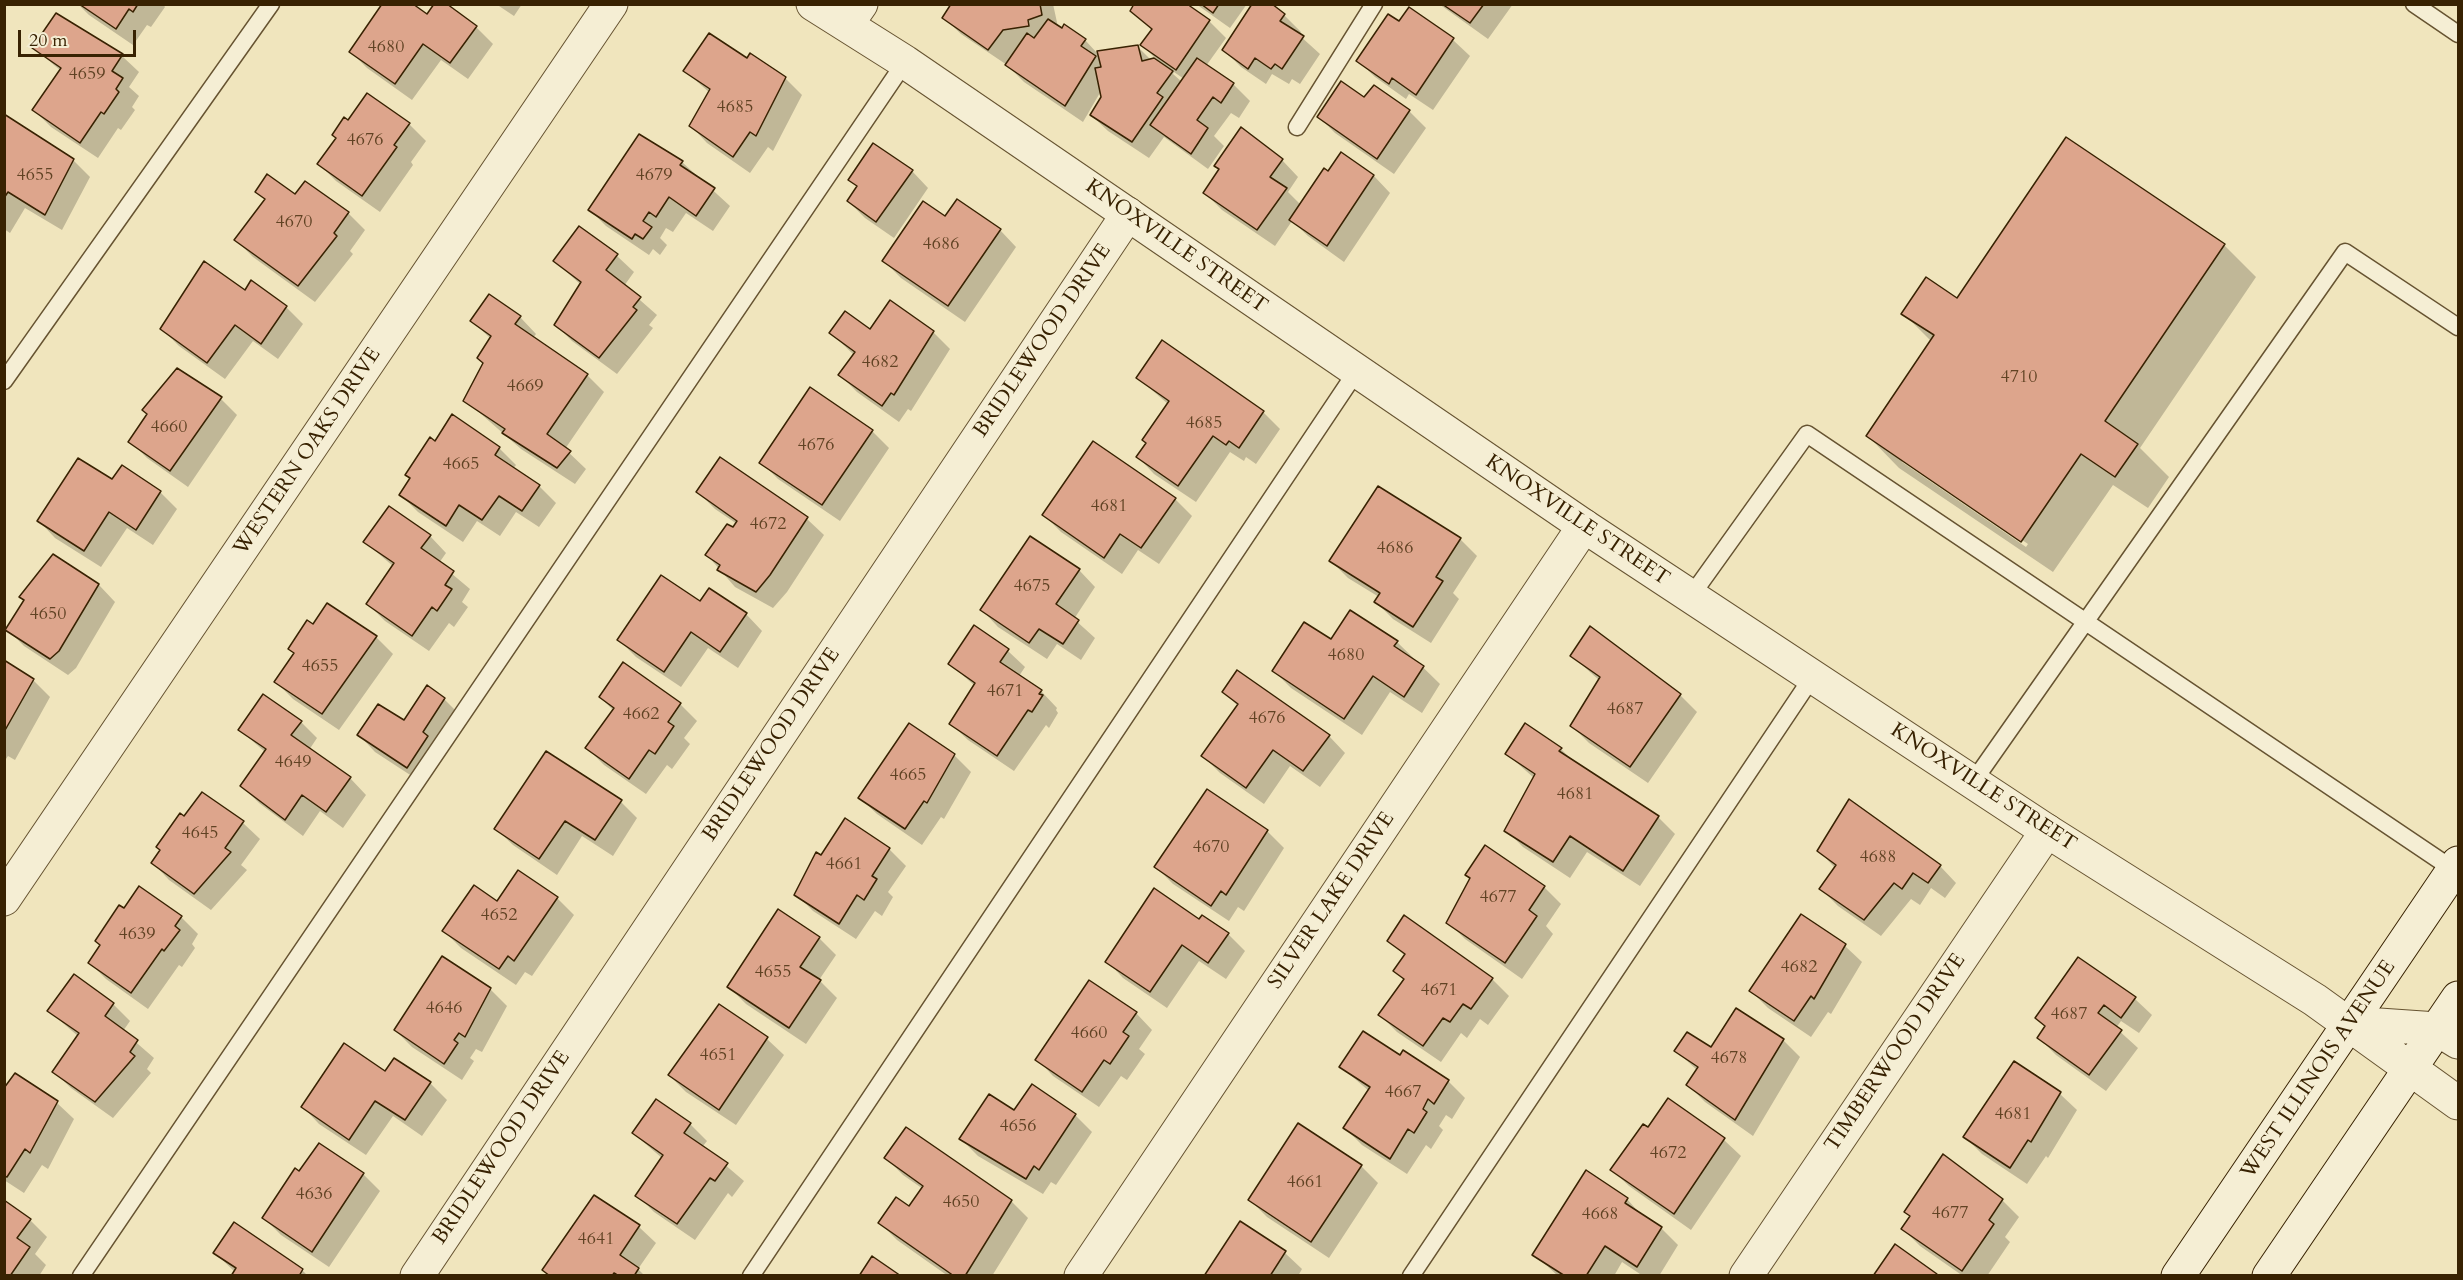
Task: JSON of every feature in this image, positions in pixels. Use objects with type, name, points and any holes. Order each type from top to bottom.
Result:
[{"type":"street","name":"WESTERN OAKS DRIVE","points":[[4,899],[611,4]]},
{"type":"street","name":"KNOXVILLE STREET","points":[[813,4],[854,14],[905,62],[1356,372],[1584,526],[2047,831],[2350,1023],[2410,1070],[2458,1103]]},
{"type":"street","name":"BRIDLEWOOD DRIVE","points":[[417,1275],[1128,214]]},
{"type":"street","name":"SILVER LAKE DRIVE","points":[[1081,1275],[1584,526]]},
{"type":"street","name":"TIMBERWOOD DRIVE","points":[[1746,1275],[2047,831]]},
{"type":"street","name":"WEST ILLINOIS AVENUE","points":[[2178,1275],[2456,866]]},
{"type":"street","points":[[2269,1275],[2410,1070],[2448,1036],[2458,998]]},
{"type":"street","name":"KNOXVILLE STREET","points":[[2350,1023],[2448,1036]]},
{"type":"lane","points":[[4,381],[271,4]]},
{"type":"lane","points":[[1297,127],[1374,4]]},
{"type":"lane","points":[[2414,4],[2458,34]]},
{"type":"lane","points":[[81,1275],[905,62]]},
{"type":"lane","points":[[1973,782],[2345,252],[2458,327]]},
{"type":"lane","points":[[751,1275],[1356,372]]},
{"type":"lane","points":[[1691,596],[1721,551],[1807,434],[2456,866]]},
{"type":"lane","points":[[1411,1275],[1813,676]]},
{"type":"building","points":[[79,4],[138,4],[133,12],[129,9],[116,29]]},
{"type":"building","points":[[382,4],[413,4],[427,14],[434,4],[447,4],[477,26],[450,63],[423,44],[395,84],[349,52]]},
{"type":"building","points":[[951,4],[1040,4],[1042,15],[1028,20],[1029,26],[1003,30],[988,50],[942,18]]},
{"type":"building","points":[[1134,4],[1187,4],[1210,20],[1176,70],[1140,45],[1152,29],[1130,11]]},
{"type":"building","points":[[1201,4],[1219,4],[1213,13]]},
{"type":"building","points":[[1252,4],[1272,4],[1285,14],[1280,21],[1304,36],[1282,69],[1275,64],[1271,69],[1255,58],[1248,69],[1222,50]]},
{"type":"building","points":[[1442,4],[1484,4],[1470,23]]},
{"type":"building","points":[[1409,7],[1454,38],[1416,95],[1392,78],[1389,84],[1356,61],[1388,14],[1399,21]]},
{"type":"building","points":[[56,13],[123,54],[112,71],[123,78],[116,89],[119,92],[104,114],[101,112],[80,143],[32,110],[61,68],[32,48]]},
{"type":"building","points":[[1048,19],[1062,28],[1064,24],[1086,39],[1081,46],[1096,56],[1065,106],[1005,65],[1027,33],[1034,38]]},
{"type":"building","points":[[709,33],[747,58],[750,53],[786,77],[756,136],[750,132],[733,157],[689,126],[710,89],[683,71]]},
{"type":"building","points":[[1138,45],[1142,61],[1154,58],[1173,71],[1157,93],[1163,97],[1132,142],[1090,115],[1101,97],[1095,68],[1101,67],[1097,51]]},
{"type":"building","points":[[1197,58],[1234,83],[1221,103],[1213,97],[1197,120],[1208,128],[1191,154],[1150,125]]},
{"type":"building","points":[[1341,81],[1364,97],[1374,85],[1410,110],[1377,159],[1317,117]]},
{"type":"building","points":[[367,93],[410,123],[394,145],[397,147],[362,196],[317,164],[336,138],[332,135],[344,117],[348,120]]},
{"type":"building","points":[[4,114],[74,159],[45,215],[8,192],[4,198]]},
{"type":"building","points":[[1241,127],[1283,159],[1270,177],[1287,188],[1257,230],[1203,193],[1219,169],[1214,166]]},
{"type":"building","points":[[639,134],[683,161],[680,165],[715,188],[696,216],[669,197],[656,217],[649,212],[643,221],[652,227],[643,239],[635,234],[632,239],[588,210]]},
{"type":"building","points":[[2066,137],[2225,244],[2105,421],[2138,444],[2115,477],[2081,454],[2021,542],[1866,436],[1934,335],[1901,314],[1926,277],[1957,298]]},
{"type":"building","points":[[873,143],[913,170],[876,222],[847,201],[857,186],[848,180]]},
{"type":"building","points":[[1341,152],[1374,175],[1327,246],[1289,220],[1324,168],[1328,171]]},
{"type":"building","points":[[267,174],[295,194],[305,181],[349,212],[334,233],[337,236],[298,286],[234,240],[265,199],[255,192]]},
{"type":"building","points":[[957,199],[1001,229],[948,306],[882,261],[923,201],[945,216]]},
{"type":"building","points":[[579,226],[618,254],[606,270],[641,297],[633,307],[637,310],[599,358],[554,325],[581,282],[553,261]]},
{"type":"building","points":[[204,261],[245,290],[251,280],[287,306],[261,344],[235,325],[207,363],[160,329]]},
{"type":"building","points":[[489,294],[521,316],[515,324],[588,374],[547,434],[571,451],[557,468],[502,433],[505,429],[463,401],[483,363],[477,358],[491,336],[470,321]]},
{"type":"building","points":[[890,300],[934,331],[894,395],[891,393],[882,406],[838,375],[855,352],[829,333],[845,311],[870,329]]},
{"type":"building","points":[[1162,340],[1264,411],[1239,448],[1229,441],[1226,445],[1213,436],[1178,486],[1136,457],[1146,443],[1142,440],[1169,401],[1136,378]]},
{"type":"building","points":[[177,368],[222,397],[170,471],[128,442],[147,414],[142,410]]},
{"type":"building","points":[[810,387],[873,430],[822,505],[759,463]]},
{"type":"building","points":[[452,414],[500,447],[495,455],[540,485],[522,511],[499,496],[482,520],[459,505],[446,526],[399,495],[410,478],[405,475],[430,437],[435,441]]},
{"type":"building","points":[[1093,441],[1176,498],[1141,548],[1120,534],[1104,558],[1042,515]]},
{"type":"building","points":[[720,457],[808,517],[770,575],[756,592],[717,570],[720,565],[705,555],[727,524],[733,527],[737,521],[696,492]]},
{"type":"building","points":[[78,458],[112,479],[122,465],[161,491],[136,530],[109,512],[84,551],[37,521]]},
{"type":"building","points":[[1378,486],[1461,538],[1436,577],[1443,581],[1413,627],[1374,602],[1380,593],[1329,561]]},
{"type":"building","points":[[389,506],[431,535],[421,548],[454,571],[445,585],[452,589],[437,611],[432,607],[412,636],[366,604],[394,563],[363,542]]},
{"type":"building","points":[[1030,536],[1080,569],[1056,604],[1079,620],[1063,644],[1039,629],[1029,643],[980,610]]},
{"type":"building","points":[[53,554],[99,584],[59,651],[50,659],[5,630],[24,600],[19,597]]},
{"type":"building","points":[[661,575],[700,601],[709,588],[747,613],[720,652],[691,632],[664,672],[617,640]]},
{"type":"building","points":[[327,603],[377,636],[322,714],[274,682],[294,653],[288,649],[307,620],[313,624]]},
{"type":"building","points":[[1350,610],[1398,641],[1394,646],[1424,666],[1404,697],[1373,676],[1344,719],[1272,671],[1304,622],[1331,639]]},
{"type":"building","points":[[974,625],[1009,649],[1000,662],[1042,690],[1039,694],[1043,695],[1032,712],[1028,710],[997,756],[949,724],[975,683],[948,664]]},
{"type":"building","points":[[1590,626],[1681,694],[1630,767],[1570,726],[1600,677],[1570,656]]},
{"type":"building","points":[[4,660],[34,679],[4,732]]},
{"type":"building","points":[[623,662],[681,703],[668,722],[674,726],[655,754],[649,750],[629,779],[585,748],[614,708],[599,697]]},
{"type":"building","points":[[1237,670],[1330,735],[1303,771],[1273,750],[1246,788],[1201,756],[1238,704],[1222,692]]},
{"type":"building","points":[[427,685],[445,698],[423,732],[428,736],[407,768],[357,735],[378,704],[404,720]]},
{"type":"building","points":[[263,694],[302,721],[291,735],[351,777],[326,812],[302,795],[285,820],[240,786],[266,749],[238,730]]},
{"type":"building","points":[[909,723],[955,754],[927,803],[924,801],[905,829],[858,798]]},
{"type":"building","points":[[1525,723],[1562,748],[1559,751],[1659,816],[1623,871],[1570,836],[1553,862],[1504,831],[1535,774],[1505,754]]},
{"type":"building","points":[[546,751],[622,800],[595,840],[565,821],[539,859],[494,829]]},
{"type":"building","points":[[1207,789],[1268,830],[1226,895],[1221,891],[1211,906],[1154,867]]},
{"type":"building","points":[[202,792],[244,821],[225,848],[231,852],[194,894],[151,863],[160,850],[156,847],[180,813],[184,816]]},
{"type":"building","points":[[1849,799],[1941,865],[1928,883],[1913,873],[1902,889],[1894,883],[1864,920],[1819,889],[1836,865],[1817,851]]},
{"type":"building","points":[[845,818],[890,848],[872,876],[877,879],[864,900],[857,895],[839,924],[794,895],[816,852],[821,855]]},
{"type":"building","points":[[1485,845],[1545,886],[1529,910],[1537,916],[1505,963],[1446,923],[1470,878],[1465,875]]},
{"type":"building","points":[[518,870],[558,897],[514,961],[508,956],[499,969],[442,931],[474,885],[497,901]]},
{"type":"building","points":[[139,886],[182,916],[175,926],[180,930],[164,951],[162,949],[131,993],[88,963],[100,945],[95,941],[119,905],[124,908]]},
{"type":"building","points":[[1154,888],[1199,919],[1202,915],[1229,933],[1208,963],[1182,945],[1150,992],[1105,962]]},
{"type":"building","points":[[778,909],[820,937],[800,967],[821,980],[789,1028],[727,987]]},
{"type":"building","points":[[1801,914],[1846,944],[1814,999],[1811,996],[1794,1021],[1749,991]]},
{"type":"building","points":[[1404,915],[1493,978],[1471,1009],[1463,1004],[1450,1022],[1443,1018],[1423,1046],[1378,1015],[1404,979],[1393,971],[1405,954],[1387,941]]},
{"type":"building","points":[[442,956],[491,988],[465,1037],[459,1033],[454,1040],[458,1043],[444,1064],[394,1030]]},
{"type":"building","points":[[2078,957],[2136,997],[2121,1018],[2104,1005],[2098,1013],[2122,1030],[2089,1075],[2037,1038],[2045,1026],[2035,1018]]},
{"type":"building","points":[[74,974],[114,1003],[105,1016],[138,1040],[130,1052],[135,1056],[95,1102],[52,1072],[79,1033],[47,1011]]},
{"type":"building","points":[[1089,980],[1137,1012],[1123,1032],[1129,1036],[1110,1064],[1104,1060],[1082,1092],[1035,1060]]},
{"type":"building","points":[[719,1004],[768,1037],[719,1110],[668,1075]]},
{"type":"building","points":[[1736,1008],[1784,1039],[1735,1120],[1686,1085],[1698,1067],[1674,1051],[1687,1032],[1711,1047]]},
{"type":"building","points":[[1363,1031],[1400,1055],[1403,1050],[1449,1080],[1434,1104],[1428,1099],[1423,1109],[1427,1112],[1414,1133],[1408,1129],[1390,1159],[1343,1128],[1370,1087],[1339,1067]]},
{"type":"building","points":[[344,1043],[385,1071],[394,1058],[431,1082],[405,1120],[375,1101],[349,1140],[301,1107]]},
{"type":"building","points":[[2014,1061],[2061,1092],[2031,1142],[2028,1140],[2010,1168],[1963,1137]]},
{"type":"building","points":[[15,1073],[58,1101],[30,1153],[25,1149],[7,1177],[4,1176],[4,1088]]},
{"type":"building","points":[[1032,1084],[1076,1114],[1039,1170],[1034,1166],[1026,1179],[959,1139],[989,1094],[1014,1110]]},
{"type":"building","points":[[1668,1098],[1725,1138],[1674,1214],[1610,1170],[1643,1124],[1648,1127]]},
{"type":"building","points":[[656,1099],[691,1123],[684,1133],[728,1163],[715,1181],[710,1178],[677,1224],[635,1196],[663,1155],[632,1133]]},
{"type":"building","points":[[1298,1123],[1362,1165],[1311,1242],[1248,1200]]},
{"type":"building","points":[[906,1127],[1012,1200],[965,1276],[954,1276],[878,1223],[896,1197],[909,1206],[923,1186],[884,1158]]},
{"type":"building","points":[[319,1143],[364,1173],[312,1252],[262,1218],[295,1168],[299,1171]]},
{"type":"building","points":[[1943,1154],[2003,1199],[1989,1220],[1994,1224],[1962,1271],[1901,1229],[1910,1216],[1904,1212]]},
{"type":"building","points":[[1586,1170],[1628,1198],[1625,1203],[1662,1227],[1637,1267],[1605,1246],[1586,1276],[1565,1276],[1532,1255]]},
{"type":"building","points":[[594,1195],[640,1225],[620,1255],[639,1268],[634,1276],[619,1276],[614,1273],[612,1276],[550,1276],[542,1270]]},
{"type":"building","points":[[4,1200],[31,1219],[17,1238],[30,1247],[10,1276],[4,1276]]},
{"type":"building","points":[[1240,1221],[1286,1251],[1270,1276],[1204,1276]]},
{"type":"building","points":[[234,1222],[303,1269],[299,1276],[231,1276],[236,1268],[213,1253]]},
{"type":"building","points":[[1895,1244],[1937,1274],[1936,1276],[1873,1276]]},
{"type":"building","points":[[872,1256],[901,1276],[859,1276]]}]
